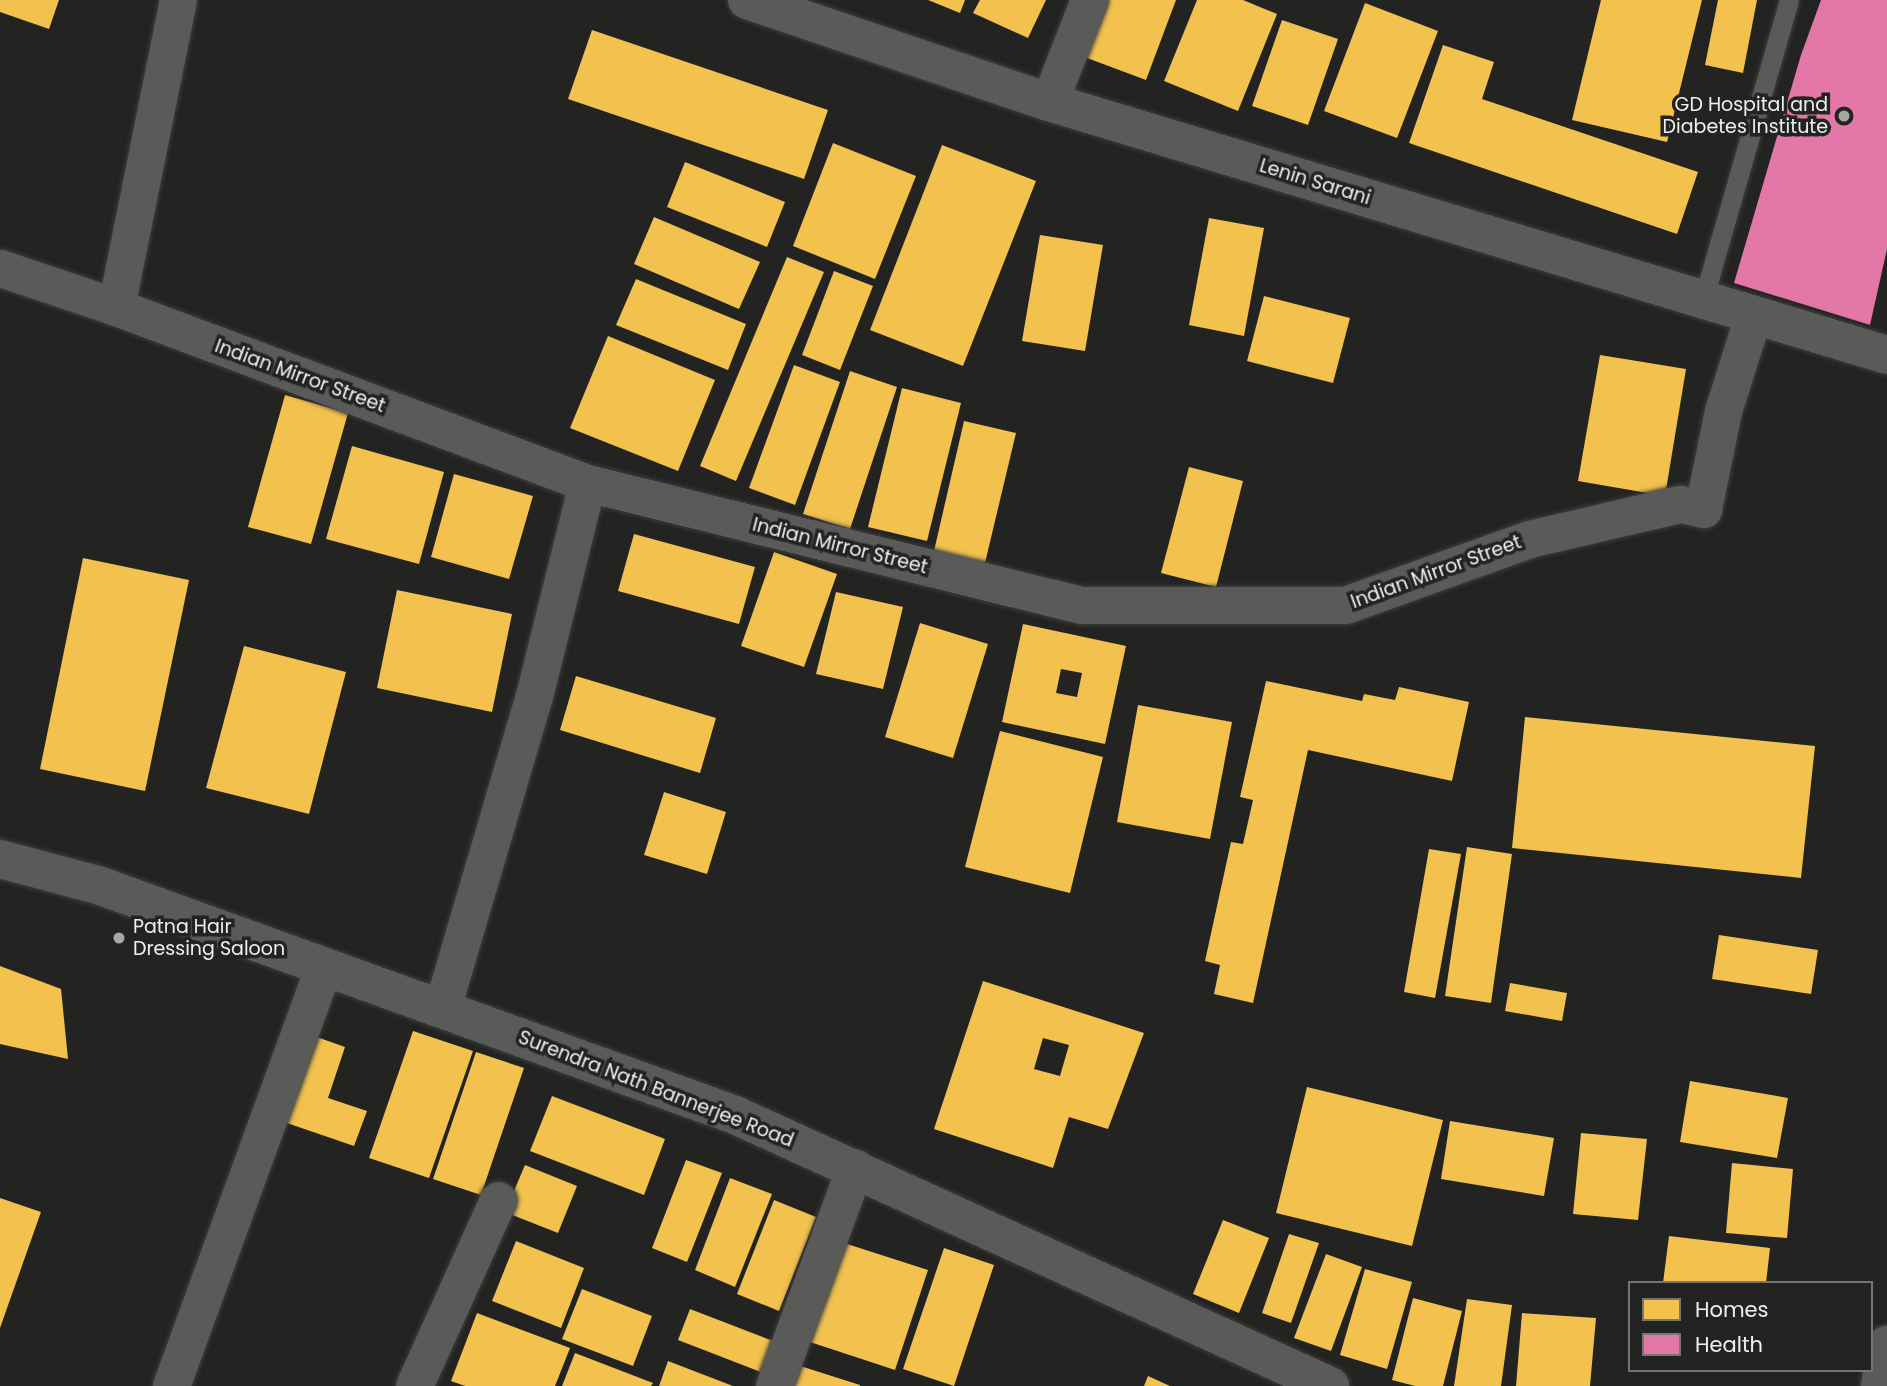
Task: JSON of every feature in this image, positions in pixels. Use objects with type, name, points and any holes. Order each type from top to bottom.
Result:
[{"type":"main road","name":"Lenin Sarani","points":[[747,0],[1049,102],[1604,268],[1753,317],[1887,355]]},
{"type":"main road","name":"Surendra Nath Bannerjee Road","points":[[0,859],[98,885],[736,1115],[1330,1386]]},
{"type":"main road","points":[[1880,1386],[1887,1345]]},
{"type":"street","points":[[116,307],[178,0]]},
{"type":"street","points":[[1049,102],[1089,0]]},
{"type":"street","name":"Indian Mirror Street","points":[[0,268],[116,307],[587,483],[1081,605],[1345,605],[1529,539],[1681,504],[1703,509],[1723,411],[1753,317]]},
{"type":"street","points":[[442,1009],[534,696],[587,483]]},
{"type":"street","points":[[171,1386],[324,966]]},
{"type":"street","points":[[774,1386],[855,1167]]},
{"type":"street","points":[[419,1385],[498,1200]]},
{"type":"lane","points":[[1703,300],[1789,0]]},
{"type":"building: Homes","points":[[0,0],[59,0],[49,29],[0,12]]},
{"type":"building: Homes","points":[[928,0],[965,0],[960,13]]},
{"type":"building: Homes","points":[[980,0],[1046,0],[1028,38],[973,13]]},
{"type":"building: Homes","points":[[1100,0],[1176,0],[1146,80],[1079,55]]},
{"type":"building: Homes","points":[[1197,0],[1243,0],[1277,14],[1238,111],[1164,81]]},
{"type":"building: Homes","points":[[1601,0],[1702,0],[1667,142],[1572,120]]},
{"type":"building: Homes","points":[[1718,0],[1757,0],[1743,73],[1705,65]]},
{"type":"building: Homes","points":[[1365,3],[1438,31],[1397,138],[1324,111]]},
{"type":"building: Homes","points":[[1282,20],[1338,39],[1308,125],[1252,106]]},
{"type":"building: Homes","points":[[592,30],[828,110],[804,179],[568,99]]},
{"type":"building: Homes","points":[[1443,45],[1494,62],[1482,99],[1698,172],[1677,234],[1409,143]]},
{"type":"building: Homes","points":[[833,143],[916,176],[875,279],[793,246]]},
{"type":"building: Homes","points":[[942,145],[1036,181],[963,366],[870,330]]},
{"type":"building: Homes","points":[[685,162],[785,202],[767,247],[667,207]]},
{"type":"building: Homes","points":[[654,217],[760,262],[739,309],[634,264]]},
{"type":"building: Homes","points":[[1209,218],[1264,228],[1244,336],[1189,325]]},
{"type":"building: Homes","points":[[1040,235],[1103,245],[1085,351],[1022,341]]},
{"type":"building: Homes","points":[[787,257],[824,272],[736,481],[700,466]]},
{"type":"building: Homes","points":[[834,271],[873,286],[840,370],[802,355]]},
{"type":"building: Homes","points":[[636,279],[746,324],[728,370],[616,325]]},
{"type":"building: Homes","points":[[1264,296],[1350,318],[1333,383],[1247,361]]},
{"type":"building: Homes","points":[[608,336],[715,380],[678,471],[570,428]]},
{"type":"building: Homes","points":[[1600,355],[1686,369],[1665,496],[1578,481]]},
{"type":"building: Homes","points":[[794,365],[840,382],[795,505],[749,488]]},
{"type":"building: Homes","points":[[850,371],[897,387],[850,529],[803,514]]},
{"type":"building: Homes","points":[[902,388],[961,403],[927,541],[868,527]]},
{"type":"building: Homes","points":[[285,395],[348,413],[311,544],[248,527]]},
{"type":"building: Homes","points":[[964,421],[1016,433],[985,563],[934,551]]},
{"type":"building: Homes","points":[[352,446],[444,472],[419,564],[326,539]]},
{"type":"building: Homes","points":[[1189,467],[1243,481],[1216,587],[1161,573]]},
{"type":"building: Homes","points":[[454,474],[533,496],[509,579],[431,557]]},
{"type":"building: Homes","points":[[634,534],[755,567],[739,624],[618,591]]},
{"type":"building: Homes","points":[[774,552],[837,574],[804,667],[741,646]]},
{"type":"building: Homes","points":[[83,558],[189,580],[145,791],[40,769]]},
{"type":"building: Homes","points":[[397,590],[512,614],[492,712],[377,688]]},
{"type":"building: Homes","points":[[836,592],[903,607],[883,689],[816,674]]},
{"type":"building: Homes","points":[[920,623],[988,644],[953,758],[885,737]]},
{"type":"building: Homes","points":[[1023,624],[1126,646],[1105,744],[1002,722]],"holes":[[[1061,669],[1082,673],[1077,697],[1056,693]]]},
{"type":"building: Homes","points":[[244,646],[346,672],[309,814],[206,788]]},
{"type":"building: Homes","points":[[576,676],[716,718],[700,773],[560,730]]},
{"type":"building: Homes","points":[[1266,681],[1362,701],[1364,694],[1395,700],[1399,687],[1469,702],[1452,781],[1308,750],[1253,1003],[1214,994],[1220,965],[1205,961],[1231,842],[1243,844],[1253,800],[1240,797]]},
{"type":"building: Homes","points":[[1138,705],[1232,722],[1210,839],[1117,822]]},
{"type":"building: Homes","points":[[1525,717],[1815,746],[1801,878],[1512,848]]},
{"type":"building: Homes","points":[[1000,731],[1103,757],[1070,893],[965,867]]},
{"type":"building: Homes","points":[[664,792],[726,812],[707,874],[644,855]]},
{"type":"building: Homes","points":[[1467,847],[1512,854],[1491,1003],[1445,996]]},
{"type":"building: Homes","points":[[1429,849],[1461,854],[1435,998],[1404,992]]},
{"type":"building: Homes","points":[[1719,935],[1818,950],[1811,994],[1712,979]]},
{"type":"building: Homes","points":[[0,966],[61,989],[68,1059],[0,1044]]},
{"type":"building: Homes","points":[[983,981],[1144,1033],[1108,1129],[1069,1117],[1053,1168],[934,1129]],"holes":[[[1043,1038],[1069,1045],[1060,1076],[1034,1069]]]},
{"type":"building: Homes","points":[[1510,983],[1567,993],[1562,1021],[1505,1011]]},
{"type":"building: Homes","points":[[413,1031],[473,1051],[429,1178],[369,1158]]},
{"type":"building: Homes","points":[[314,1036],[345,1047],[328,1098],[367,1111],[354,1146],[284,1122]]},
{"type":"building: Homes","points":[[476,1052],[524,1068],[481,1195],[433,1179]]},
{"type":"building: Homes","points":[[1690,1081],[1788,1098],[1777,1158],[1680,1142]]},
{"type":"building: Homes","points":[[1307,1087],[1443,1120],[1412,1246],[1276,1213]]},
{"type":"building: Homes","points":[[552,1096],[665,1139],[644,1195],[530,1151]]},
{"type":"building: Homes","points":[[1450,1121],[1554,1138],[1544,1196],[1441,1179]]},
{"type":"building: Homes","points":[[1581,1133],[1647,1139],[1638,1220],[1573,1214]]},
{"type":"building: Homes","points":[[686,1160],[722,1173],[687,1262],[652,1248]]},
{"type":"building: Homes","points":[[1732,1163],[1793,1169],[1787,1238],[1726,1233]]},
{"type":"building: Homes","points":[[525,1165],[577,1186],[558,1233],[505,1212]]},
{"type":"building: Homes","points":[[730,1178],[772,1194],[735,1287],[695,1270]]},
{"type":"building: Homes","points":[[0,1198],[41,1212],[0,1328]]},
{"type":"building: Homes","points":[[774,1200],[816,1217],[779,1311],[737,1294]]},
{"type":"building: Homes","points":[[1223,1220],[1269,1238],[1239,1313],[1193,1294]]},
{"type":"building: Homes","points":[[1289,1234],[1319,1243],[1291,1323],[1262,1313]]},
{"type":"building: Homes","points":[[1669,1236],[1770,1248],[1766,1281],[1663,1281]]},
{"type":"building: Homes","points":[[516,1241],[584,1268],[561,1328],[492,1301]]},
{"type":"building: Homes","points":[[844,1243],[928,1270],[895,1370],[810,1342]]},
{"type":"building: Homes","points":[[944,1248],[994,1265],[954,1386],[903,1369]]},
{"type":"building: Homes","points":[[1326,1254],[1362,1267],[1331,1351],[1294,1338]]},
{"type":"building: Homes","points":[[1365,1269],[1412,1282],[1387,1369],[1340,1355]]},
{"type":"building: Homes","points":[[582,1289],[652,1316],[633,1366],[562,1339]]},
{"type":"building: Homes","points":[[1413,1298],[1462,1311],[1443,1386],[1415,1386],[1392,1380]]},
{"type":"building: Homes","points":[[1467,1299],[1512,1305],[1501,1386],[1454,1386]]},
{"type":"building: Homes","points":[[690,1309],[778,1343],[766,1374],[678,1340]]},
{"type":"building: Homes","points":[[477,1313],[570,1348],[555,1386],[465,1386],[451,1381]]},
{"type":"building: Homes","points":[[1522,1313],[1596,1318],[1590,1386],[1516,1386]]},
{"type":"building: Homes","points":[[575,1353],[653,1383],[651,1386],[562,1386]]},
{"type":"building: Homes","points":[[668,1361],[733,1386],[659,1386]]},
{"type":"building: Homes","points":[[794,1364],[860,1385],[860,1386],[787,1386]]},
{"type":"building: Homes","points":[[1148,1376],[1170,1386],[1144,1386]]},
{"type":"building: Health","points":[[1821,0],[1887,0],[1887,249],[1870,325],[1734,283],[1801,55]]},
{"type":"place","name":"GD Hospital and Diabetes Institute","points":[[1844,116]]},
{"type":"place","name":"Patna Hair Dressing Saloon","points":[[119,938]]}]
